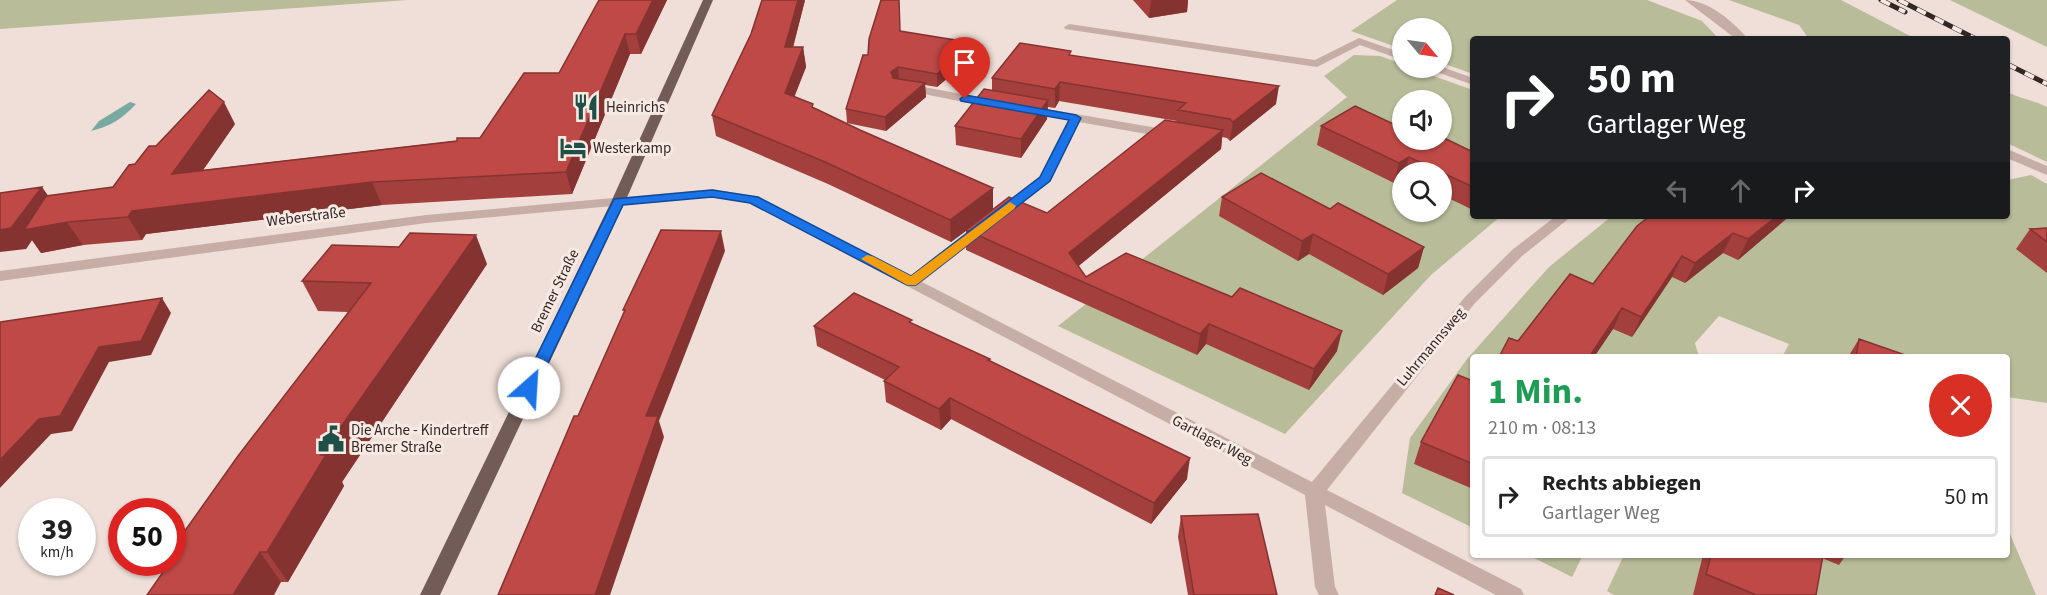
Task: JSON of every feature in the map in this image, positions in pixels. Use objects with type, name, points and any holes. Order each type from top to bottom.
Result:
[{"type":"main road","name":"Bremer Straße","points":[[430,595],[618,202],[708,0]]},
{"type":"street","points":[[1690,0],[1721,20],[1740,36]]},
{"type":"street","points":[[1069,27],[1317,64],[1359,41],[1392,53]]},
{"type":"street","points":[[1452,75],[1470,81]]},
{"type":"street","points":[[899,87],[1177,135]]},
{"type":"street","points":[[912,282],[1045,179],[1076,118]]},
{"type":"street","points":[[2010,154],[2047,171]]},
{"type":"street","name":"Gartlager Weg","points":[[618,202],[712,193],[753,200],[1514,595]]},
{"type":"street","name":"Weberstraße","points":[[0,276],[309,233],[618,202]]},
{"type":"street","name":"Luhrmannsweg","points":[[1314,493],[1470,300],[1517,253],[1561,219]]},
{"type":"street","points":[[1314,493],[1325,587],[1329,595]]},
{"type":"green space","points":[[0,0],[408,0],[0,29]]},
{"type":"green space","points":[[1397,0],[1647,0],[1702,21],[1716,36],[1470,36],[1470,73],[1452,67],[1452,18],[1392,18],[1392,45],[1351,31]]},
{"type":"green space","points":[[1729,0],[1841,0],[1910,36],[1807,36],[1799,25]]},
{"type":"green space","points":[[1950,0],[2047,0],[2047,47]]},
{"type":"green space","points":[[1354,55],[1380,56],[1392,60],[1392,78],[1439,78],[1470,89],[1470,219],[1497,219],[1431,275],[1285,434],[1058,326],[1347,97],[1324,76]]},
{"type":"green space","points":[[2010,93],[2047,107],[2047,162],[2010,144]]},
{"type":"green space","points":[[2031,175],[2047,184],[2047,403],[2010,397],[2010,354],[1784,354],[1789,344],[1719,316],[1695,343],[1698,354],[1471,354],[1549,267],[1608,219],[2010,219],[2010,179]]},
{"type":"green space","points":[[1470,356],[1470,527],[1402,493],[1410,438]]},
{"type":"green space","points":[[2010,534],[2036,595],[1614,595],[1607,591],[1623,558],[2010,558]]},
{"type":"green space","points":[[1534,558],[1582,558],[1572,577]]},
{"type":"water","points":[[130,102],[136,104],[121,118],[91,131],[99,121]]},
{"type":"building","points":[[599,0],[653,0],[636,34],[625,34],[566,172],[372,182],[132,211],[128,217],[68,222],[24,230],[46,196],[113,187],[129,165],[135,164],[149,146],[156,146],[209,90],[224,102],[172,174],[457,141],[457,138],[480,138],[524,73],[559,73]]},
{"type":"building","points":[[762,0],[798,0],[785,47],[803,47],[785,93],[813,104],[812,107],[860,130],[993,188],[950,220],[825,162],[712,115],[751,34]]},
{"type":"building","points":[[881,0],[899,0],[900,31],[974,43],[937,74],[898,67],[891,72],[893,78],[925,83],[885,117],[846,109],[863,55],[868,55],[869,39]]},
{"type":"building","points":[[1020,43],[1071,51],[1069,55],[1279,86],[1233,122],[1230,119],[1178,110],[1186,103],[1060,82],[1055,89],[992,78]]},
{"type":"building","points":[[984,89],[1048,100],[1021,139],[955,126]]},
{"type":"building","points":[[1355,106],[1392,123],[1392,150],[1452,150],[1452,142],[1470,151],[1470,186],[1452,177],[1452,162],[1420,162],[1409,157],[1397,162],[1321,126]]},
{"type":"building","points":[[1165,120],[1223,130],[1069,253],[1086,277],[1126,253],[1232,297],[1240,288],[1342,331],[1314,369],[1209,324],[1200,334],[966,230],[1009,197],[1047,213]]},
{"type":"building","points":[[1261,173],[1330,209],[1338,203],[1424,247],[1388,274],[1313,234],[1302,241],[1222,197]]},
{"type":"building","points":[[42,187],[11,228],[0,230],[0,193]]},
{"type":"building","points":[[1646,219],[1773,219],[1748,239],[1733,233],[1695,263],[1682,256],[1641,317],[1622,308],[1591,354],[1501,354],[1509,338],[1518,341],[1570,274],[1593,284],[1637,226]]},
{"type":"building","points":[[2047,228],[2047,242],[2030,229]]},
{"type":"building","points":[[661,230],[721,231],[646,416],[658,416],[595,595],[498,595],[574,416],[578,416],[625,310],[623,310]]},
{"type":"building","points":[[410,233],[476,235],[321,455],[326,455],[267,552],[260,552],[233,595],[147,595],[160,576],[186,576],[186,529],[238,456],[371,283],[302,281],[332,245],[399,247]]},
{"type":"building","points":[[854,293],[1190,458],[1154,503],[950,398],[939,409],[884,381],[899,367],[814,326]]},
{"type":"building","points":[[162,298],[141,341],[99,347],[60,416],[39,419],[0,460],[0,322]]},
{"type":"building","points":[[1859,339],[1902,354],[1856,354]]},
{"type":"building","points":[[1458,375],[1470,380],[1470,463],[1421,442]]},
{"type":"building","points":[[1258,514],[1277,595],[1194,595],[1181,516]]},
{"type":"building","points":[[1710,558],[1822,558],[1816,595],[1756,595],[1706,574]]},
{"type":"building","points":[[1438,588],[1454,595],[1435,595]]},
{"type":"railway","points":[[1881,0],[1905,12]]},
{"type":"railway","points":[[1899,0],[1970,36]]},
{"type":"railway","points":[[2010,66],[2047,84]]},
{"type":"slow traffic","points":[[867,259],[912,282],[1010,206]]},
{"type":"place","name":"Heinrichs","points":[[586,107]]},
{"type":"place","name":"Westerkamp","points":[[573,148]]},
{"type":"place","name":"Die Arche - Kindertreff Bremer Straße","points":[[331,439]]},
{"type":"route","points":[[529,388],[618,202],[712,193],[753,200],[912,282],[1045,179],[1076,118],[965,99]]}]
